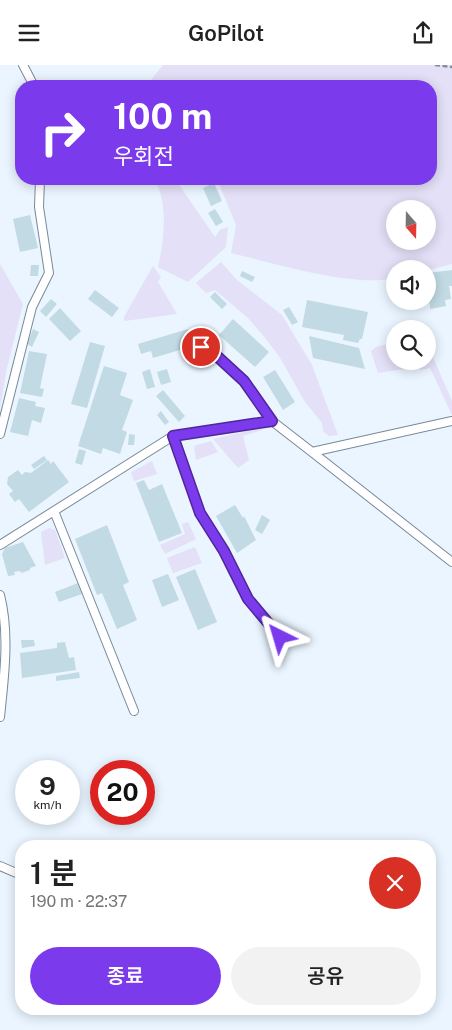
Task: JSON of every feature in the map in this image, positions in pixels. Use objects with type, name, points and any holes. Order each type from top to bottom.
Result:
[{"type":"lane","points":[[22,65],[31,80]]},
{"type":"lane","points":[[0,434],[32,307],[50,273],[39,207],[40,185]]},
{"type":"lane","points":[[201,347],[207,347],[244,381],[272,421],[452,562]]},
{"type":"lane","points":[[0,545],[173,436],[272,421]]},
{"type":"lane","points":[[312,452],[452,421]]},
{"type":"lane","points":[[173,436],[200,513],[224,551],[248,599],[280,637]]},
{"type":"lane","points":[[54,511],[134,711]]},
{"type":"lane","points":[[0,595],[4,612],[5,656],[0,717]]},
{"type":"lane","points":[[0,865],[15,872]]},
{"type":"path","points":[[435,65],[452,67]]},
{"type":"shaded area","points":[[163,65],[452,65],[452,264],[436,268],[436,260],[386,260],[386,279],[358,280],[313,273],[231,253],[236,225],[219,185],[437,185],[437,80],[151,80]]},
{"type":"shaded area","points":[[157,185],[179,185],[215,237],[220,230],[228,227],[226,247],[188,282],[158,267],[164,222]]},
{"type":"shaded area","points":[[221,262],[237,280],[282,315],[312,365],[338,435],[329,436],[323,431],[322,423],[305,402],[279,356],[247,317],[215,290],[206,293],[196,283]]},
{"type":"shaded area","points":[[0,264],[23,304],[7,368],[0,408]]},
{"type":"shaded area","points":[[153,266],[161,277],[158,282],[177,314],[124,321],[124,317]]},
{"type":"shaded area","points":[[386,344],[386,370],[398,370],[378,373],[371,351],[376,347]]},
{"type":"shaded area","points":[[436,364],[452,401],[452,415],[431,370],[436,370]]},
{"type":"shaded area","points":[[259,428],[262,430],[243,436],[249,460],[238,468],[213,439]]},
{"type":"shaded area","points":[[211,441],[218,452],[196,460],[194,446]]},
{"type":"shaded area","points":[[152,461],[157,474],[134,481],[131,472]]},
{"type":"shaded area","points":[[188,522],[196,539],[165,554],[160,545],[185,534],[182,524]]},
{"type":"shaded area","points":[[49,528],[55,530],[65,558],[45,565],[41,532]]},
{"type":"shaded area","points":[[195,547],[202,563],[173,573],[167,558]]},
{"type":"building","points":[[215,185],[222,201],[211,206],[203,188]]},
{"type":"building","points":[[215,209],[223,222],[216,226],[208,213]]},
{"type":"building","points":[[30,215],[38,248],[20,252],[13,219]]},
{"type":"building","points":[[31,265],[39,265],[38,276],[30,276]]},
{"type":"building","points":[[452,270],[452,286],[449,286],[451,299],[445,300],[446,306],[436,308],[436,272]]},
{"type":"building","points":[[242,271],[255,277],[252,282],[240,276]]},
{"type":"building","points":[[95,290],[119,308],[112,317],[88,299]]},
{"type":"building","points":[[215,292],[227,304],[222,309],[210,297]]},
{"type":"building","points":[[51,299],[57,304],[46,317],[40,311]]},
{"type":"building","points":[[307,300],[368,312],[362,339],[358,343],[343,340],[344,335],[302,327]]},
{"type":"building","points":[[289,307],[298,322],[292,325],[283,310]]},
{"type":"building","points":[[60,308],[81,331],[70,341],[49,319]]},
{"type":"building","points":[[233,319],[269,352],[255,367],[219,335]]},
{"type":"building","points":[[33,329],[39,332],[32,347],[27,344]]},
{"type":"building","points":[[188,329],[193,346],[153,358],[151,351],[141,354],[138,344]]},
{"type":"building","points":[[309,336],[359,348],[365,369],[313,358]]},
{"type":"building","points":[[90,342],[105,346],[87,408],[71,404]]},
{"type":"building","points":[[29,351],[47,354],[40,388],[44,389],[42,397],[20,393]]},
{"type":"building","points":[[104,366],[127,373],[120,395],[133,400],[122,430],[127,432],[120,454],[103,448],[101,454],[78,446]]},
{"type":"building","points":[[150,369],[155,387],[147,389],[142,372]]},
{"type":"building","points":[[167,369],[171,382],[161,385],[157,372]]},
{"type":"building","points":[[275,370],[295,402],[283,410],[263,377]]},
{"type":"building","points":[[163,390],[185,416],[179,422],[156,396]]},
{"type":"building","points":[[19,398],[36,402],[35,406],[45,408],[41,423],[32,420],[28,436],[10,432]]},
{"type":"building","points":[[161,411],[169,422],[165,425],[157,415]]},
{"type":"building","points":[[129,434],[135,435],[134,445],[128,445]]},
{"type":"building","points":[[79,449],[86,451],[82,465],[75,463]]},
{"type":"building","points":[[44,456],[47,460],[34,469],[31,465]]},
{"type":"building","points":[[48,460],[51,464],[53,461],[69,482],[29,512],[19,499],[15,502],[9,494],[13,491],[7,484],[8,477],[18,470],[22,475],[25,472],[31,473]]},
{"type":"building","points":[[144,480],[149,490],[162,484],[182,533],[159,542],[136,483]]},
{"type":"building","points":[[235,505],[243,518],[244,516],[256,540],[237,553],[216,516]]},
{"type":"building","points":[[262,515],[270,520],[262,534],[255,530]]},
{"type":"building","points":[[107,525],[129,582],[123,585],[137,620],[117,629],[102,593],[97,595],[75,539]]},
{"type":"building","points":[[23,542],[36,566],[21,573],[20,571],[14,572],[15,575],[8,576],[2,554],[5,548]]},
{"type":"building","points":[[195,569],[217,622],[198,630],[176,577]]},
{"type":"building","points":[[168,574],[179,600],[162,607],[152,580]]},
{"type":"building","points":[[78,583],[82,594],[59,602],[55,592]]},
{"type":"building","points":[[21,640],[34,640],[35,646],[22,648]]},
{"type":"building","points":[[65,642],[69,658],[74,657],[76,670],[22,678],[20,653],[57,648],[57,643]]},
{"type":"building","points":[[79,672],[80,678],[56,681],[56,676]]},
{"type":"route","points":[[201,347],[207,347],[244,381],[272,421],[173,436],[200,513],[224,551],[248,599],[280,637]]}]
